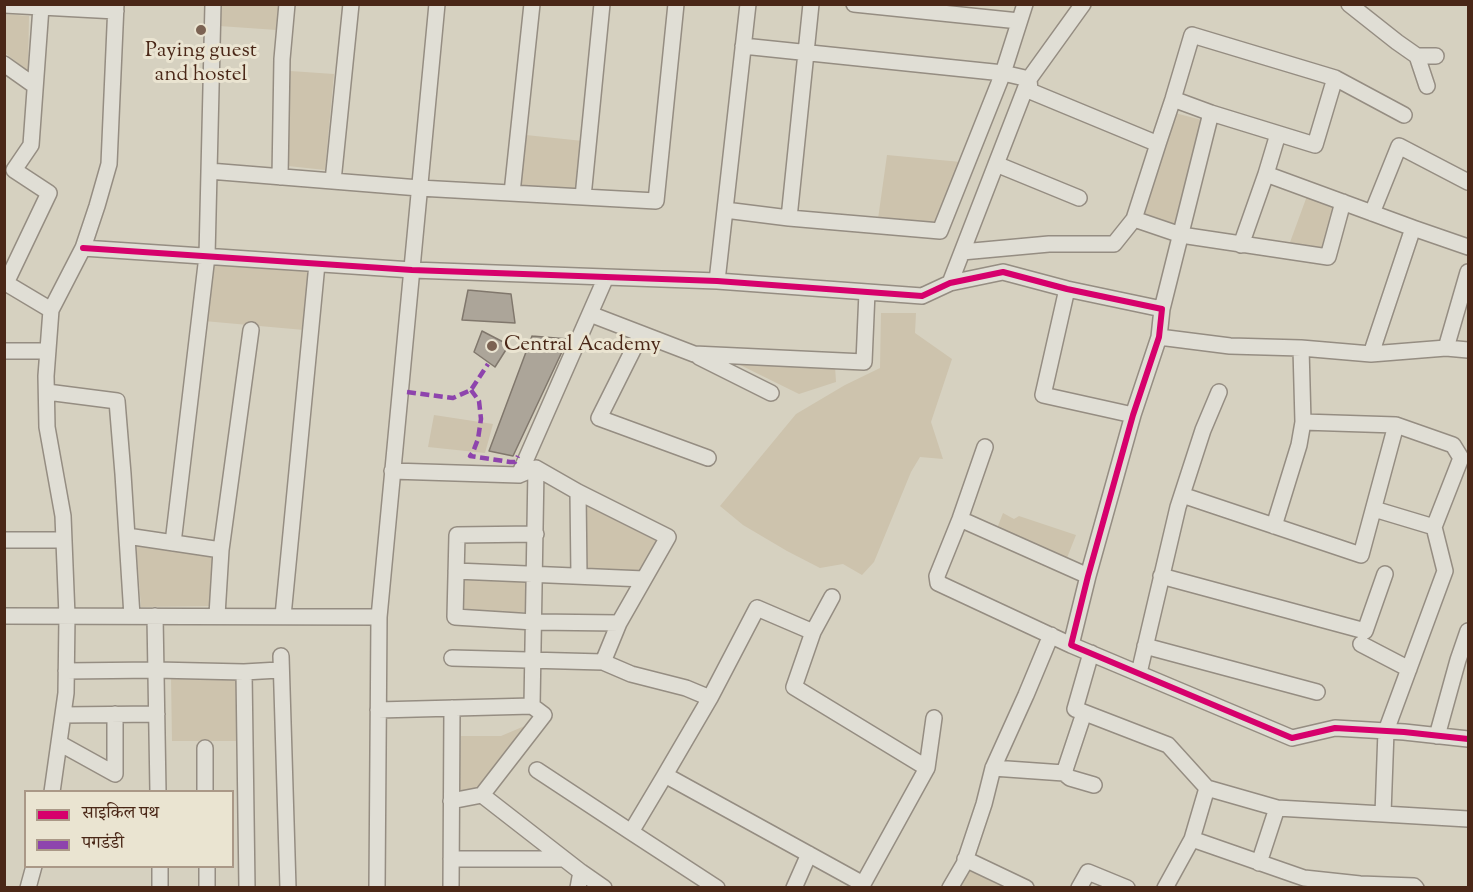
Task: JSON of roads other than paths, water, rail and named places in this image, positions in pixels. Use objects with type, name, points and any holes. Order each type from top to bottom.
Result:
[{"type":"street","points":[[173,543],[207,256],[213,4]]},
{"type":"street","points":[[280,177],[282,58],[287,4]]},
{"type":"street","points":[[333,181],[351,4]]},
{"type":"street","points":[[377,888],[379,617],[437,4]]},
{"type":"street","points":[[512,193],[532,4]]},
{"type":"street","points":[[583,197],[602,4]]},
{"type":"street","points":[[209,171],[419,188],[656,201],[676,4]]},
{"type":"street","points":[[717,282],[748,4]]},
{"type":"street","points":[[789,218],[811,4]]},
{"type":"street","points":[[854,4],[983,11],[1019,21]]},
{"type":"street","points":[[725,210],[940,231],[1003,73],[1025,4]]},
{"type":"street","points":[[950,284],[1029,79],[1083,4]]},
{"type":"street","points":[[1349,4],[1417,56],[1436,56]]},
{"type":"street","points":[[4,5],[116,8],[109,164],[83,248],[51,310],[47,427],[63,516],[67,616],[66,693],[52,790]]},
{"type":"street","points":[[41,7],[31,145],[14,170],[49,192],[5,282],[51,310]]},
{"type":"street","points":[[962,252],[1049,244],[1114,244],[1134,219],[1192,34],[1335,78],[1404,114]]},
{"type":"street","points":[[743,46],[1003,73],[1029,79]]},
{"type":"street","points":[[1417,56],[1427,86]]},
{"type":"street","points":[[4,64],[35,86]]},
{"type":"street","points":[[1173,99],[1315,145],[1335,78]]},
{"type":"street","points":[[1029,79],[1030,91],[1158,144]]},
{"type":"street","points":[[1071,645],[1132,415],[1159,337],[1162,309],[1211,113]]},
{"type":"street","points":[[1241,245],[1278,134]]},
{"type":"street","points":[[1372,213],[1399,146],[1468,182]]},
{"type":"street","points":[[996,164],[1078,198]]},
{"type":"street","points":[[1266,174],[1468,246]]},
{"type":"street","points":[[1134,219],[1182,235],[1328,257],[1342,202]]},
{"type":"street","points":[[1371,354],[1413,228]]},
{"type":"street","points":[[83,248],[412,270],[717,282],[922,296],[950,284],[1003,272],[1067,289],[1162,309]]},
{"type":"street","points":[[283,616],[317,264]]},
{"type":"street","points":[[1446,348],[1468,272]]},
{"type":"street","points":[[519,475],[606,277]]},
{"type":"street","points":[[1067,289],[1043,395],[1132,415]]},
{"type":"street","points":[[694,354],[864,363],[867,292]]},
{"type":"street","points":[[590,314],[694,354],[771,393]]},
{"type":"street","points":[[217,615],[221,550],[251,330]]},
{"type":"street","points":[[642,334],[599,418],[708,458]]},
{"type":"street","points":[[1159,337],[1230,346],[1301,348],[1371,354],[1446,348],[1468,350]]},
{"type":"street","points":[[1274,526],[1299,445],[1303,423],[1301,348]]},
{"type":"street","points":[[4,351],[48,351]]},
{"type":"street","points":[[47,392],[117,401],[132,616]]},
{"type":"street","points":[[1139,673],[1182,495],[1203,430],[1219,392]]},
{"type":"street","points":[[1303,423],[1396,425],[1453,446],[1461,459],[1434,527],[1445,571],[1386,731],[1383,814]]},
{"type":"street","points":[[1182,495],[1361,555],[1396,425]]},
{"type":"street","points":[[985,447],[937,576],[938,583],[1071,645],[1292,738],[1335,729],[1386,731],[1468,739]]},
{"type":"street","points":[[392,471],[519,475],[536,468]]},
{"type":"street","points":[[536,468],[578,492],[668,537],[619,623],[603,662]]},
{"type":"street","points":[[532,706],[536,468]]},
{"type":"street","points":[[578,492],[579,576]]},
{"type":"street","points":[[1374,509],[1434,527]]},
{"type":"street","points":[[960,519],[1088,576]]},
{"type":"street","points":[[536,534],[457,535],[455,617],[534,622],[619,623]]},
{"type":"street","points":[[127,536],[221,550]]},
{"type":"street","points":[[4,540],[64,540]]},
{"type":"street","points":[[456,571],[644,579]]},
{"type":"street","points":[[1161,576],[1365,631],[1385,574]]},
{"type":"street","points":[[832,597],[813,633],[794,687],[927,768]]},
{"type":"street","points":[[631,832],[710,699],[757,609],[813,633]]},
{"type":"street","points":[[4,616],[379,617]]},
{"type":"street","points":[[155,616],[158,790]]},
{"type":"street","points":[[1437,736],[1468,631]]},
{"type":"street","points":[[950,888],[965,859],[984,804],[993,768],[1051,636]]},
{"type":"street","points":[[1361,644],[1409,669]]},
{"type":"street","points":[[1145,646],[1317,693]]},
{"type":"street","points":[[1091,653],[1075,709],[1168,745],[1207,789],[1277,808],[1468,819]]},
{"type":"street","points":[[452,658],[603,662],[631,675],[686,688],[710,699]]},
{"type":"street","points":[[66,671],[244,672],[279,670],[281,664],[288,888]]},
{"type":"street","points":[[244,672],[247,888]]},
{"type":"street","points":[[378,710],[532,706],[544,715],[482,795],[451,801]]},
{"type":"street","points":[[451,888],[452,708]]},
{"type":"street","points":[[1064,773],[1084,713]]},
{"type":"street","points":[[59,744],[115,774],[115,714]]},
{"type":"street","points":[[63,715],[158,714]]},
{"type":"street","points":[[665,775],[866,886],[927,768],[934,718]]},
{"type":"street","points":[[205,748],[206,790]]},
{"type":"street","points":[[993,768],[1064,773],[1070,778],[1094,785]]},
{"type":"street","points":[[537,770],[717,888]]},
{"type":"street","points":[[1166,888],[1191,839],[1207,789]]},
{"type":"street","points":[[482,795],[604,888]]},
{"type":"street","points":[[1259,863],[1277,808]]},
{"type":"street","points":[[1191,839],[1259,863],[1303,883],[1414,886],[1416,888]]},
{"type":"street","points":[[794,888],[809,855]]},
{"type":"street","points":[[451,860],[564,859]]},
{"type":"street","points":[[965,859],[1026,888]]},
{"type":"street","points":[[28,888],[34,868]]},
{"type":"street","points":[[160,868],[160,888]]},
{"type":"street","points":[[207,868],[207,888]]},
{"type":"street","points":[[578,888],[581,872]]},
{"type":"street","points":[[1079,888],[1088,872],[1127,888]]},
{"type":"place","name":"Paying guest and hostel","points":[[201,30]]},
{"type":"place","name":"Central Academy","points":[[492,346]]}]
